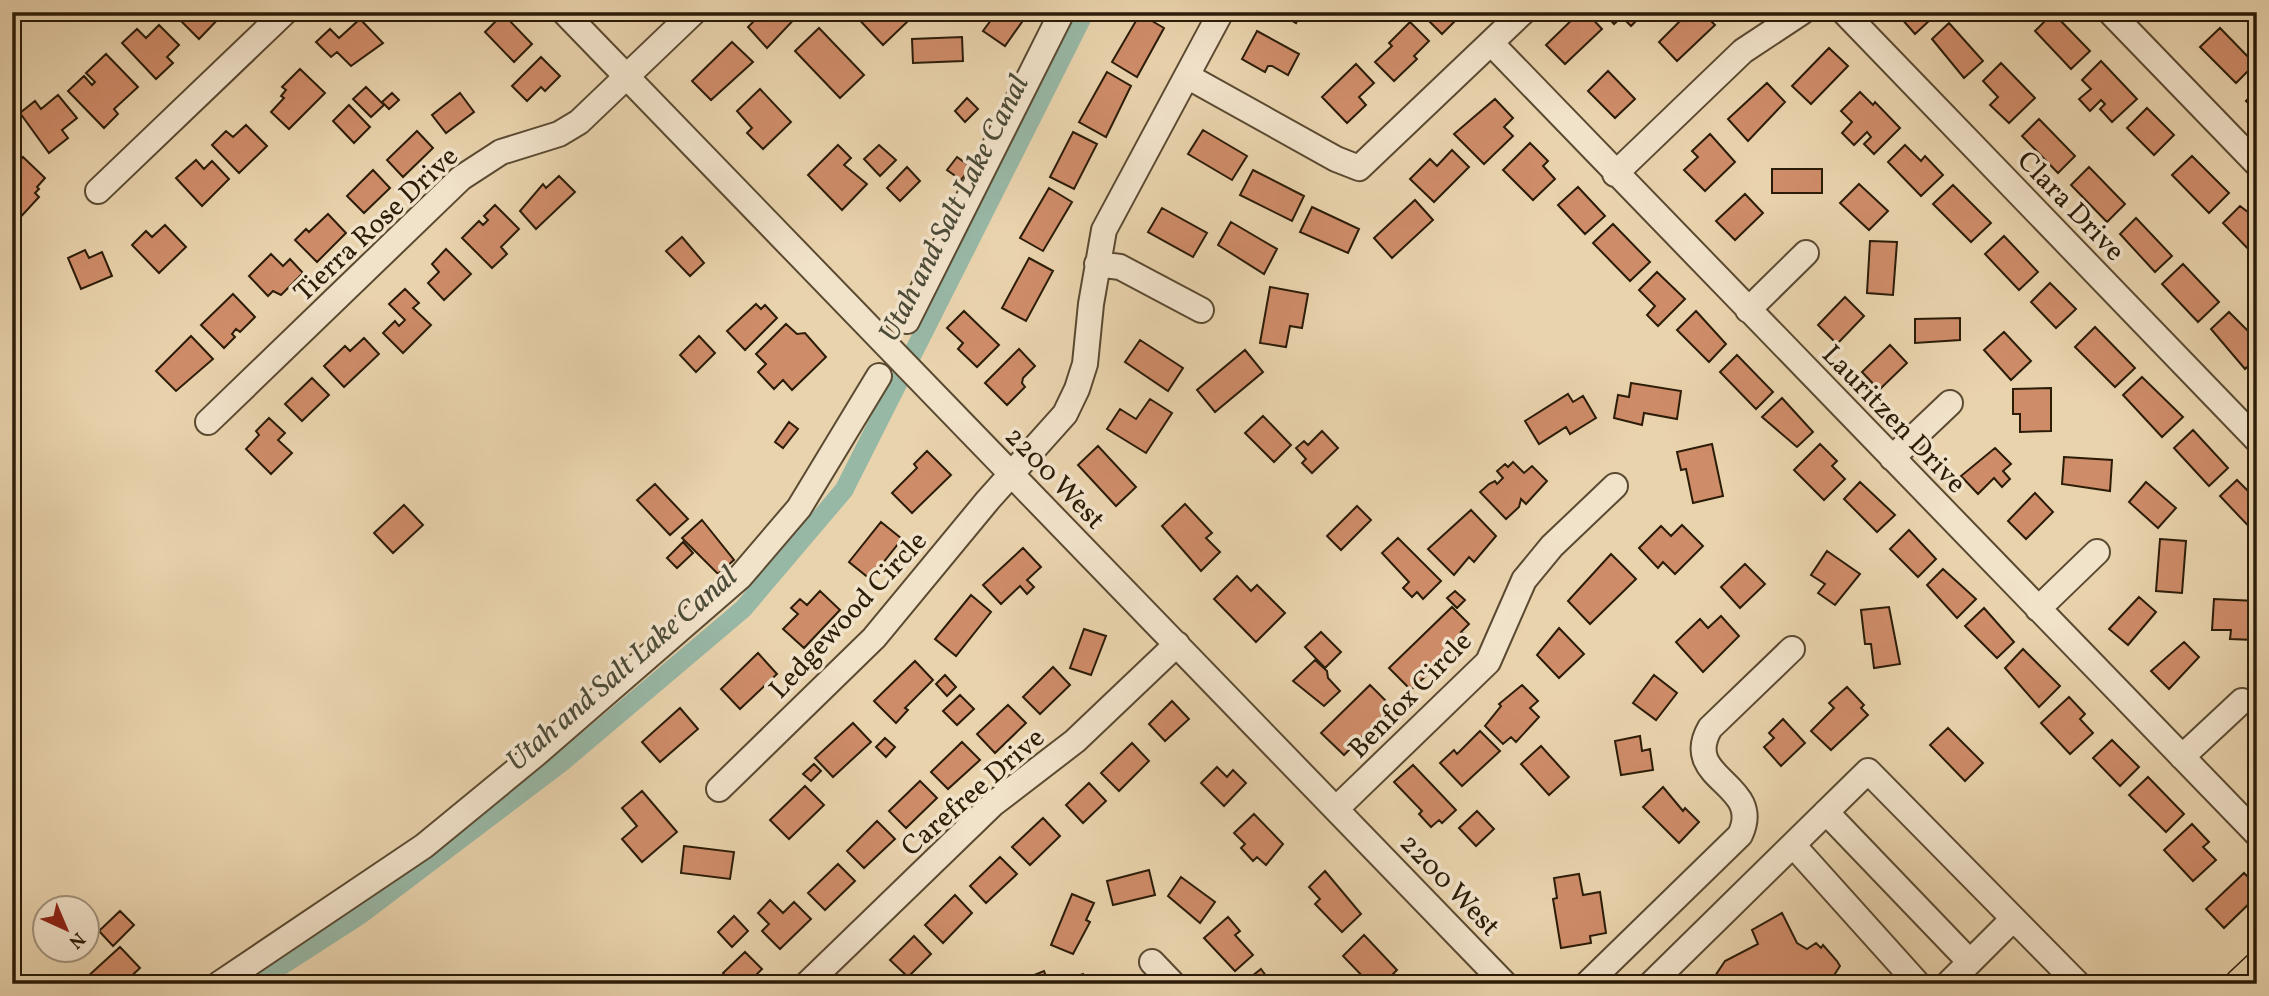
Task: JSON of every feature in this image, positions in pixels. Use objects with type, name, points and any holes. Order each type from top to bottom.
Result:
[{"type":"main road","points":[[2240,984],[2257,968]]},
{"type":"street","points":[[98,191],[285,12]]},
{"type":"street","name":"2200 West","points":[[564,12],[1505,984]]},
{"type":"street","name":"Tierra Rose Drive","points":[[208,422],[461,178],[501,152],[569,128],[694,12]]},
{"type":"street","points":[[907,321],[1062,12]]},
{"type":"street","name":"Ledgewood Circle","points":[[719,789],[874,638],[1065,414],[1085,364],[1097,264],[1104,230],[1221,12]]},
{"type":"street","points":[[1186,76],[1336,159],[1359,168],[1523,12]]},
{"type":"street","points":[[1615,174],[1752,44],[1802,12]]},
{"type":"street","name":"Clara Drive","points":[[1844,12],[2257,440]]},
{"type":"street","points":[[2125,17],[2257,164]]},
{"type":"street","name":"Lauritzen Drive","points":[[1491,43],[2257,834]]},
{"type":"street","points":[[1748,310],[1805,253]]},
{"type":"street","points":[[1097,264],[1120,267],[1201,310]]},
{"type":"street","points":[[219,984],[425,846],[537,754],[740,577],[799,508],[879,376]]},
{"type":"street","points":[[1892,458],[1950,403]]},
{"type":"street","name":"Benfox Circle","points":[[1337,808],[1488,662],[1498,645],[1524,580],[1552,546],[1615,486]]},
{"type":"street","points":[[2038,609],[2097,552]]},
{"type":"street","name":"Carefree Drive","points":[[807,984],[993,804],[1082,735],[1177,644]]},
{"type":"street","points":[[1587,984],[1740,835],[1746,823],[1745,808],[1708,766],[1701,755],[1702,741],[1710,728],[1792,649]]},
{"type":"street","points":[[2182,757],[2242,701]]},
{"type":"street","points":[[1651,984],[1868,771],[2078,984]]},
{"type":"street","points":[[1826,812],[1970,962]]},
{"type":"street","points":[[1793,845],[1918,984]]},
{"type":"street","points":[[1948,984],[2013,919]]},
{"type":"street","points":[[1152,961],[1173,984]]},
{"type":"building","points":[[225,12],[199,39],[174,14]]},
{"type":"building","points":[[763,12],[801,12],[767,48],[748,27]]},
{"type":"building","points":[[852,12],[897,12],[907,22],[883,45]]},
{"type":"building","points":[[997,12],[1029,12],[1005,46],[983,31]]},
{"type":"building","points":[[1277,12],[1302,12],[1296,23]]},
{"type":"building","points":[[1425,12],[1464,12],[1442,34],[1423,15]]},
{"type":"building","points":[[1580,12],[1586,12],[1602,29],[1565,64],[1546,45]]},
{"type":"building","points":[[1603,12],[1645,12],[1631,26],[1622,17],[1614,24]]},
{"type":"building","points":[[1689,12],[1702,12],[1715,25],[1677,61],[1659,42]]},
{"type":"building","points":[[1907,12],[1930,12],[1926,16],[1930,20],[1915,34],[1901,18]]},
{"type":"building","points":[[2053,13],[2090,51],[2071,69],[2035,31]]},
{"type":"building","points":[[503,14],[532,44],[514,62],[485,32]]},
{"type":"building","points":[[1140,14],[1164,28],[1137,77],[1112,62]]},
{"type":"building","points":[[360,19],[383,43],[351,66],[337,52],[331,57],[316,42],[330,29],[339,38]]},
{"type":"building","points":[[1410,22],[1429,41],[1414,56],[1417,59],[1394,81],[1375,62],[1392,46],[1389,43]]},
{"type":"building","points":[[1949,23],[1983,61],[1964,78],[1932,39]]},
{"type":"building","points":[[159,25],[179,45],[167,57],[173,63],[156,79],[122,43],[137,29],[146,38]]},
{"type":"building","points":[[819,28],[864,75],[840,98],[795,51]]},
{"type":"building","points":[[2220,28],[2255,64],[2236,83],[2200,47]]},
{"type":"building","points":[[1257,31],[1299,54],[1288,75],[1272,66],[1268,66],[1265,72],[1242,59]]},
{"type":"building","points":[[962,37],[963,61],[913,63],[912,39]]},
{"type":"building","points":[[732,42],[753,62],[711,100],[692,81]]},
{"type":"building","points":[[1829,48],[1848,66],[1811,104],[1792,86]]},
{"type":"building","points":[[106,54],[138,87],[114,109],[118,114],[104,128],[68,91],[84,76],[92,85],[95,82],[86,73]]},
{"type":"building","points":[[541,57],[560,76],[545,91],[541,87],[527,101],[512,86]]},
{"type":"building","points":[[2101,61],[2137,99],[2112,122],[2100,109],[2105,104],[2101,100],[2090,111],[2079,99],[2091,89],[2082,80]]},
{"type":"building","points":[[2001,63],[2035,98],[2009,123],[1990,105],[1998,97],[1983,81]]},
{"type":"building","points":[[1356,64],[1374,83],[1359,97],[1366,105],[1347,123],[1322,97]]},
{"type":"building","points":[[300,69],[325,93],[289,129],[271,112],[284,98],[281,96],[286,90],[282,87]]},
{"type":"building","points":[[1608,71],[1635,99],[1615,118],[1588,91]]},
{"type":"building","points":[[1107,72],[1131,86],[1106,137],[1079,122]]},
{"type":"building","points":[[1767,83],[1785,102],[1748,141],[1728,119]]},
{"type":"building","points":[[366,87],[384,105],[371,117],[353,99]]},
{"type":"building","points":[[760,89],[791,122],[763,149],[747,133],[752,128],[737,111]]},
{"type":"building","points":[[2257,90],[2257,112],[2246,101]]},
{"type":"building","points":[[1860,92],[1873,105],[1875,102],[1900,128],[1874,154],[1864,144],[1871,137],[1867,132],[1854,145],[1842,133],[1852,122],[1841,111]]},
{"type":"building","points":[[392,93],[399,100],[389,109],[382,102]]},
{"type":"building","points":[[460,93],[474,112],[446,133],[432,115]]},
{"type":"building","points":[[58,95],[77,118],[62,130],[68,138],[49,153],[20,113],[35,101],[41,109]]},
{"type":"building","points":[[967,98],[978,109],[965,122],[955,111]]},
{"type":"building","points":[[1495,99],[1513,118],[1504,127],[1513,136],[1484,164],[1454,134]]},
{"type":"building","points":[[349,105],[370,127],[354,143],[333,121]]},
{"type":"building","points":[[2147,108],[2174,135],[2154,155],[2127,128]]},
{"type":"building","points":[[2039,119],[2075,156],[2058,173],[2022,136]]},
{"type":"building","points":[[246,125],[267,146],[239,173],[212,145],[226,131],[233,137]]},
{"type":"building","points":[[1203,130],[1247,156],[1232,180],[1188,154]]},
{"type":"building","points":[[417,131],[433,148],[403,177],[387,160]]},
{"type":"building","points":[[1073,132],[1097,144],[1074,189],[1050,177]]},
{"type":"building","points":[[1710,134],[1735,162],[1705,191],[1684,170],[1698,157],[1692,151]]},
{"type":"building","points":[[1530,143],[1548,161],[1543,166],[1555,179],[1533,200],[1503,170]]},
{"type":"building","points":[[838,145],[851,158],[844,165],[867,184],[842,210],[808,175]]},
{"type":"building","points":[[879,145],[896,160],[880,176],[864,159]]},
{"type":"building","points":[[1905,145],[1921,161],[1925,156],[1943,175],[1921,196],[1888,162]]},
{"type":"building","points":[[1452,150],[1469,167],[1434,202],[1410,179],[1430,159],[1437,166]]},
{"type":"building","points":[[2192,156],[2229,193],[2209,213],[2172,175]]},
{"type":"building","points":[[23,157],[45,178],[35,193],[39,197],[17,221],[12,217],[12,169]]},
{"type":"building","points":[[957,157],[971,167],[961,180],[947,170]]},
{"type":"building","points":[[196,160],[204,169],[212,161],[229,179],[202,206],[176,178]]},
{"type":"building","points":[[907,167],[920,181],[900,201],[887,188]]},
{"type":"building","points":[[2089,167],[2125,204],[2107,222],[2071,185]]},
{"type":"building","points":[[1772,169],[1822,169],[1822,193],[1772,193]]},
{"type":"building","points":[[373,170],[390,188],[364,213],[347,196]]},
{"type":"building","points":[[1253,170],[1304,196],[1292,221],[1240,195]]},
{"type":"building","points":[[559,176],[575,192],[536,229],[520,211],[543,184],[546,188]]},
{"type":"building","points":[[1859,184],[1888,211],[1869,230],[1840,203]]},
{"type":"building","points":[[1953,185],[1991,223],[1971,242],[1933,204]]},
{"type":"building","points":[[1578,187],[1605,216],[1585,234],[1558,205]]},
{"type":"building","points":[[1049,188],[1072,202],[1043,251],[1020,238]]},
{"type":"building","points":[[1745,194],[1763,213],[1735,240],[1716,221]]},
{"type":"building","points":[[1415,200],[1433,220],[1392,258],[1374,238]]},
{"type":"building","points":[[495,205],[519,229],[501,247],[507,254],[492,268],[462,238],[479,221],[483,225],[488,220],[484,216]]},
{"type":"building","points":[[2240,206],[2257,219],[2257,258],[2223,223]]},
{"type":"building","points":[[1312,207],[1359,229],[1348,253],[1300,232]]},
{"type":"building","points":[[1162,208],[1207,233],[1193,257],[1148,232]]},
{"type":"building","points":[[328,214],[346,233],[317,262],[295,240],[306,229],[309,232]]},
{"type":"building","points":[[2136,218],[2172,256],[2155,272],[2120,234]]},
{"type":"building","points":[[1231,222],[1277,249],[1264,274],[1218,245]]},
{"type":"building","points":[[1613,224],[1650,262],[1630,281],[1593,243]]},
{"type":"building","points":[[165,225],[186,247],[159,273],[132,245],[146,231],[152,237]]},
{"type":"building","points":[[2004,236],[2038,272],[2019,290],[1985,254]]},
{"type":"building","points":[[682,237],[704,263],[690,276],[666,251]]},
{"type":"building","points":[[1870,241],[1897,242],[1893,295],[1867,293]]},
{"type":"building","points":[[446,249],[471,274],[444,300],[428,283],[439,272],[432,264]]},
{"type":"building","points":[[85,250],[89,258],[102,252],[112,276],[81,289],[68,258]]},
{"type":"building","points":[[271,254],[283,266],[290,259],[303,273],[281,295],[273,291],[268,296],[249,276]]},
{"type":"building","points":[[1029,258],[1053,271],[1026,321],[1002,308]]},
{"type":"building","points":[[2183,264],[2219,302],[2198,322],[2162,284]]},
{"type":"building","points":[[1657,272],[1685,299],[1658,326],[1647,315],[1655,306],[1639,290]]},
{"type":"building","points":[[2050,283],[2076,309],[2056,328],[2031,302]]},
{"type":"building","points":[[1270,287],[1308,294],[1302,328],[1290,326],[1286,347],[1260,343]]},
{"type":"building","points":[[405,289],[419,303],[413,308],[431,325],[403,353],[383,333],[395,321],[399,326],[405,320],[389,304]]},
{"type":"building","points":[[233,294],[255,317],[240,332],[236,329],[232,334],[235,337],[224,348],[201,325]]},
{"type":"building","points":[[1845,297],[1864,316],[1837,344],[1818,325]]},
{"type":"building","points":[[756,304],[761,309],[765,305],[777,318],[745,350],[727,331]]},
{"type":"building","points":[[964,311],[999,345],[977,367],[958,349],[963,343],[947,328]]},
{"type":"building","points":[[1696,311],[1726,344],[1709,362],[1677,330]]},
{"type":"building","points":[[2229,312],[2257,340],[2257,358],[2245,369],[2211,329]]},
{"type":"building","points":[[1960,318],[1960,340],[1915,343],[1915,319]]},
{"type":"building","points":[[786,324],[797,334],[805,333],[826,357],[792,390],[783,380],[774,389],[758,372],[766,364],[756,354]]},
{"type":"building","points":[[2095,327],[2135,368],[2115,387],[2075,347]]},
{"type":"building","points":[[2004,332],[2031,361],[2011,380],[1984,350]]},
{"type":"building","points":[[191,336],[213,359],[176,391],[156,371]]},
{"type":"building","points":[[699,336],[715,353],[696,372],[680,355]]},
{"type":"building","points":[[364,338],[379,354],[344,387],[324,366],[345,346],[350,351]]},
{"type":"building","points":[[1140,340],[1183,368],[1168,391],[1125,362]]},
{"type":"building","points":[[1890,345],[1907,363],[1879,390],[1862,372]]},
{"type":"building","points":[[1019,349],[1035,366],[1023,378],[1025,387],[1007,405],[985,383]]},
{"type":"building","points":[[1245,350],[1263,372],[1215,412],[1197,390]]},
{"type":"building","points":[[1737,355],[1773,392],[1756,409],[1720,372]]},
{"type":"building","points":[[2142,377],[2183,417],[2162,437],[2123,395]]},
{"type":"building","points":[[312,378],[329,395],[302,421],[285,404]]},
{"type":"building","points":[[1631,383],[1681,391],[1677,419],[1644,413],[1642,425],[1614,418],[1618,395],[1629,397]]},
{"type":"building","points":[[2051,388],[2051,431],[2020,432],[2020,414],[2013,414],[2013,389]]},
{"type":"building","points":[[1568,394],[1573,402],[1583,396],[1596,418],[1570,434],[1566,427],[1539,444],[1525,421]]},
{"type":"building","points":[[1782,398],[1813,432],[1797,447],[1762,417]]},
{"type":"building","points":[[1150,399],[1172,413],[1146,453],[1107,429],[1120,409],[1136,419]]},
{"type":"building","points":[[1263,416],[1291,445],[1274,462],[1245,433]]},
{"type":"building","points":[[269,418],[285,433],[278,440],[292,453],[271,474],[246,449],[259,435],[256,431]]},
{"type":"building","points":[[789,422],[798,429],[783,448],[775,442]]},
{"type":"building","points":[[2193,430],[2228,468],[2209,486],[2174,448]]},
{"type":"building","points":[[1322,431],[1338,448],[1312,473],[1302,463],[1306,459],[1296,448],[1304,441],[1308,445]]},
{"type":"building","points":[[1712,444],[1723,496],[1693,503],[1686,469],[1681,470],[1677,452]]},
{"type":"building","points":[[1820,444],[1837,461],[1832,466],[1845,479],[1824,500],[1794,470]]},
{"type":"building","points":[[1098,446],[1136,487],[1116,506],[1078,465]]},
{"type":"building","points":[[1995,448],[2011,464],[2003,471],[2010,479],[2002,487],[1994,478],[1978,494],[1961,476]]},
{"type":"building","points":[[927,451],[951,475],[912,513],[892,493],[917,468],[914,464]]},
{"type":"building","points":[[2064,457],[2112,460],[2110,491],[2062,484]]},
{"type":"building","points":[[1513,462],[1524,473],[1532,466],[1547,481],[1526,504],[1521,499],[1519,507],[1506,519],[1480,492],[1495,481],[1497,484],[1503,478],[1497,471],[1505,464],[1508,467]]},
{"type":"building","points":[[2237,480],[2257,500],[2255,533],[2220,496]]},
{"type":"building","points":[[1860,482],[1895,515],[1877,532],[1844,499]]},
{"type":"building","points":[[2146,482],[2176,508],[2158,528],[2129,502]]},
{"type":"building","points":[[655,484],[688,519],[670,535],[637,500]]},
{"type":"building","points":[[2035,493],[2053,512],[2026,539],[2008,521]]},
{"type":"building","points":[[1185,504],[1212,533],[1206,538],[1220,552],[1201,571],[1162,526]]},
{"type":"building","points":[[404,505],[423,525],[393,553],[374,533]]},
{"type":"building","points":[[1357,506],[1371,520],[1341,550],[1327,536]]},
{"type":"building","points":[[1471,510],[1496,536],[1474,562],[1469,557],[1454,575],[1428,549]]},
{"type":"building","points":[[702,520],[734,560],[718,574],[682,538]]},
{"type":"building","points":[[881,522],[902,539],[870,579],[849,562]]},
{"type":"building","points":[[1682,525],[1703,546],[1675,574],[1663,562],[1658,568],[1639,548],[1661,526],[1671,536]]},
{"type":"building","points":[[1909,530],[1936,559],[1918,577],[1890,549]]},
{"type":"building","points":[[1398,538],[1441,581],[1423,599],[1417,592],[1412,597],[1403,588],[1409,582],[1382,553]]},
{"type":"building","points":[[2160,539],[2186,541],[2182,593],[2156,591]]},
{"type":"building","points":[[683,542],[693,553],[677,568],[667,558]]},
{"type":"building","points":[[1023,548],[1041,567],[1027,580],[1034,587],[1027,594],[1020,586],[1001,604],[983,585]]},
{"type":"building","points":[[1827,551],[1860,574],[1835,605],[1818,593],[1825,584],[1811,575]]},
{"type":"building","points":[[1611,554],[1636,579],[1590,624],[1568,601]]},
{"type":"building","points":[[1745,564],[1765,584],[1740,608],[1721,587]]},
{"type":"building","points":[[1943,569],[1976,599],[1957,618],[1927,585]]},
{"type":"building","points":[[1237,576],[1251,591],[1257,585],[1285,613],[1256,642],[1214,599]]},
{"type":"building","points":[[820,591],[840,610],[804,648],[783,629],[798,614],[791,608],[800,599],[807,605]]},
{"type":"building","points":[[1455,591],[1465,600],[1457,608],[1447,598]]},
{"type":"building","points":[[971,595],[991,612],[956,656],[935,639]]},
{"type":"building","points":[[2139,597],[2156,612],[2128,645],[2109,629]]},
{"type":"building","points":[[2214,599],[2256,601],[2254,640],[2230,639],[2231,630],[2212,630]]},
{"type":"building","points":[[1452,607],[1469,624],[1461,632],[1464,634],[1450,647],[1453,650],[1411,690],[1389,668]]},
{"type":"building","points":[[1889,607],[1900,664],[1874,668],[1871,644],[1865,644],[1861,610]]},
{"type":"building","points":[[1984,608],[2014,642],[1997,658],[1965,626]]},
{"type":"building","points":[[1721,616],[1739,636],[1703,672],[1676,642],[1700,619],[1708,628]]},
{"type":"building","points":[[1559,628],[1584,654],[1559,678],[1537,655]]},
{"type":"building","points":[[1084,629],[1106,636],[1091,675],[1070,668]]},
{"type":"building","points":[[1321,632],[1341,652],[1325,668],[1305,647]]},
{"type":"building","points":[[2184,642],[2199,657],[2169,689],[2151,671]]},
{"type":"building","points":[[2023,649],[2060,686],[2039,707],[2005,668]]},
{"type":"building","points":[[758,653],[777,674],[740,709],[721,689]]},
{"type":"building","points":[[1315,660],[1327,671],[1328,678],[1340,691],[1324,706],[1293,681]]},
{"type":"building","points":[[915,661],[933,680],[905,708],[908,710],[896,723],[874,701]]},
{"type":"building","points":[[1053,667],[1070,685],[1040,714],[1023,697]]},
{"type":"building","points":[[945,675],[956,687],[947,696],[936,684]]},
{"type":"building","points":[[1654,675],[1677,693],[1656,720],[1633,703]]},
{"type":"building","points":[[1370,685],[1392,707],[1344,755],[1321,733]]},
{"type":"building","points":[[1522,685],[1538,701],[1530,708],[1539,717],[1516,742],[1511,737],[1503,744],[1485,726],[1501,706],[1499,704]]},
{"type":"building","points":[[1847,687],[1864,705],[1861,708],[1868,715],[1831,750],[1811,731],[1834,708],[1829,703]]},
{"type":"building","points":[[960,695],[974,709],[957,725],[943,711]]},
{"type":"building","points":[[2069,697],[2085,714],[2080,719],[2093,733],[2070,754],[2041,723]]},
{"type":"building","points":[[1172,701],[1189,719],[1165,741],[1149,724]]},
{"type":"building","points":[[1008,705],[1026,723],[995,753],[977,734]]},
{"type":"building","points":[[680,708],[698,729],[660,762],[642,742]]},
{"type":"building","points":[[1783,719],[1805,743],[1781,766],[1764,747],[1774,738],[1769,733]]},
{"type":"building","points":[[853,723],[871,742],[833,777],[815,758]]},
{"type":"building","points":[[1948,728],[1983,763],[1965,781],[1930,745]]},
{"type":"building","points":[[1480,731],[1500,751],[1462,786],[1440,763],[1454,750],[1457,754]]},
{"type":"building","points":[[1640,736],[1642,751],[1650,749],[1653,770],[1621,775],[1615,741]]},
{"type":"building","points":[[885,738],[895,747],[886,757],[876,747]]},
{"type":"building","points":[[2112,740],[2139,767],[2120,786],[2093,758]]},
{"type":"building","points":[[962,742],[980,760],[948,789],[931,772]]},
{"type":"building","points":[[1132,743],[1149,761],[1119,791],[1101,773]]},
{"type":"building","points":[[1541,746],[1569,777],[1549,795],[1521,764]]},
{"type":"building","points":[[814,764],[821,771],[811,781],[803,774]]},
{"type":"building","points":[[1413,765],[1456,810],[1442,823],[1439,820],[1431,827],[1419,814],[1422,811],[1394,782]]},
{"type":"building","points":[[1217,767],[1227,777],[1233,770],[1246,783],[1224,806],[1201,783]]},
{"type":"building","points":[[2148,777],[2184,814],[2166,832],[2129,795]]},
{"type":"building","points":[[920,781],[937,798],[906,828],[889,811]]},
{"type":"building","points":[[1089,783],[1106,801],[1083,823],[1066,805]]},
{"type":"building","points":[[805,786],[824,805],[789,839],[770,820]]},
{"type":"building","points":[[1663,787],[1683,811],[1685,808],[1699,822],[1679,843],[1643,807]]},
{"type":"building","points":[[642,791],[677,832],[642,862],[622,839],[637,826],[622,808]]},
{"type":"building","points":[[1477,811],[1494,829],[1476,846],[1459,828]]},
{"type":"building","points":[[1254,814],[1283,844],[1266,865],[1257,857],[1253,861],[1241,848],[1245,844],[1234,833]]},
{"type":"building","points":[[1043,818],[1060,836],[1030,865],[1012,847]]},
{"type":"building","points":[[877,821],[895,839],[864,868],[847,851]]},
{"type":"building","points":[[2192,824],[2209,842],[2203,847],[2216,860],[2193,881],[2164,850]]},
{"type":"building","points":[[684,846],[734,852],[730,879],[681,873]]},
{"type":"building","points":[[1000,857],[1017,874],[986,903],[970,886]]},
{"type":"building","points":[[838,864],[855,881],[825,910],[808,893]]},
{"type":"building","points":[[1149,870],[1155,895],[1113,905],[1107,881]]},
{"type":"building","points":[[1325,871],[1361,914],[1342,932],[1315,904],[1320,899],[1309,887]]},
{"type":"building","points":[[2244,873],[2257,886],[2257,896],[2224,928],[2206,909]]},
{"type":"building","points":[[1579,874],[1583,895],[1600,892],[1606,933],[1590,936],[1591,943],[1561,948],[1553,899],[1557,898],[1554,878]]},
{"type":"building","points":[[1181,877],[1215,902],[1200,923],[1168,896]]},
{"type":"building","points":[[1072,894],[1094,903],[1086,920],[1090,922],[1073,954],[1051,945]]},
{"type":"building","points":[[955,895],[972,913],[943,943],[925,925]]},
{"type":"building","points":[[770,900],[783,913],[794,902],[811,919],[780,949],[762,931],[769,924],[758,913]]},
{"type":"building","points":[[120,911],[134,925],[113,946],[102,934],[102,928]]},
{"type":"building","points":[[1782,913],[1797,943],[1807,949],[1816,943],[1821,948],[1823,945],[1837,961],[1840,966],[1833,977],[1838,984],[1713,984],[1713,979],[1725,961],[1758,944],[1752,930]]},
{"type":"building","points":[[734,916],[748,931],[732,947],[718,932]]},
{"type":"building","points":[[1228,917],[1240,931],[1235,935],[1253,955],[1235,971],[1204,938]]},
{"type":"building","points":[[1364,935],[1397,970],[1383,984],[1370,984],[1343,956]]},
{"type":"building","points":[[914,936],[931,954],[908,977],[890,960]]},
{"type":"building","points":[[120,947],[140,968],[123,984],[92,984],[86,978]]},
{"type":"building","points":[[745,952],[762,969],[747,984],[732,984],[723,973]]},
{"type":"building","points":[[1261,969],[1272,984],[1242,984]]},
{"type":"building","points":[[1044,971],[1049,984],[1017,984],[1017,982]]},
{"type":"building","points":[[1083,974],[1087,984],[1058,984],[1058,983]]},
{"type":"waterway","name":"Utah and Salt Lake Canal","points":[[253,984],[360,915],[561,763],[743,609],[844,490],[1085,12]]}]
